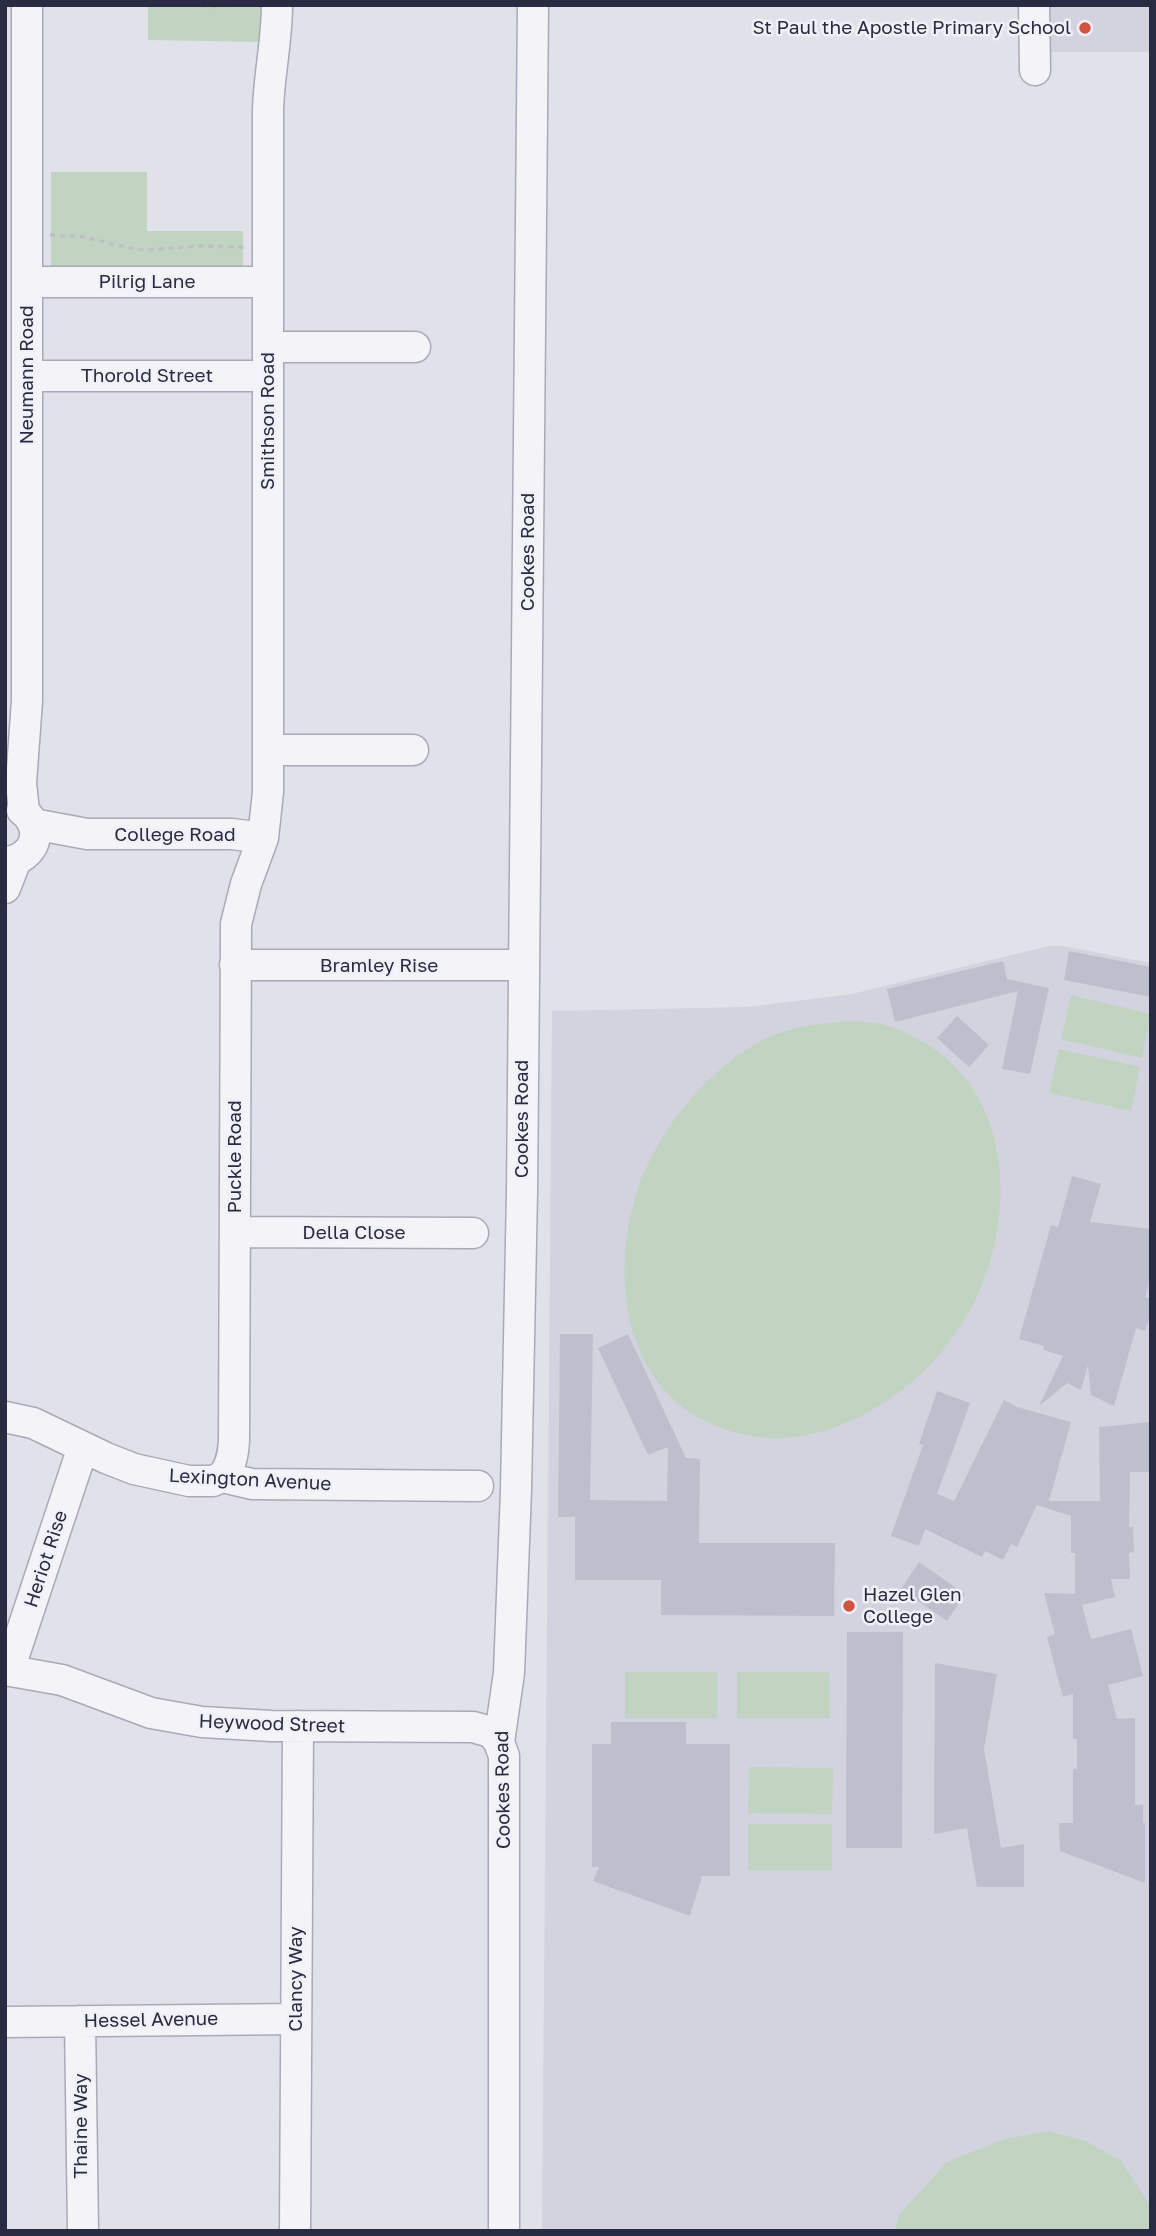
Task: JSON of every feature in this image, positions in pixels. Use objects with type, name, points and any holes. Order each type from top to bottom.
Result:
[{"type":"street","name":"Neumann Road","points":[[5,888],[16,858],[35,839],[17,808],[27,701],[16,437],[27,376],[27,236],[16,205],[27,5]]},
{"type":"street","name":"Smithson Road","points":[[263,838],[268,750],[268,110],[277,32],[277,5]]},
{"type":"street","name":"Cookes Road","points":[[504,2231],[505,1756],[499,1742],[509,1672],[516,1490],[533,5]]},
{"type":"street","points":[[1034,5],[1035,70]]},
{"type":"street","name":"Pilrig Lane","points":[[27,282],[268,282]]},
{"type":"street","points":[[268,347],[415,347]]},
{"type":"street","name":"Thorold Street","points":[[27,376],[268,376]]},
{"type":"street","points":[[268,750],[413,750]]},
{"type":"street","name":"College Road","points":[[17,808],[87,834]]},
{"type":"street","name":"College Road","points":[[16,858],[87,834],[232,834],[263,838]]},
{"type":"street","name":"Puckle Road","points":[[222,1477],[233,1458],[234,1441],[236,924],[240,904],[263,838]]},
{"type":"street","name":"Bramley Rise","points":[[235,965],[523,965]]},
{"type":"street","name":"Della Close","points":[[235,1232],[473,1233]]},
{"type":"street","name":"Lexington Avenue","points":[[5,1401],[19,1420],[134,1469],[166,1477],[203,1482],[222,1477],[252,1484],[478,1486]]},
{"type":"street","name":"Heriot Rise","points":[[7,1670],[83,1447]]},
{"type":"street","name":"Heywood Street","points":[[7,1670],[62,1680],[123,1704],[175,1718],[233,1725],[473,1727],[491,1732],[499,1742]]},
{"type":"street","name":"Clancy Way","points":[[295,2231],[298,1726]]},
{"type":"street","name":"Hessel Avenue","points":[[5,2022],[296,2018]]},
{"type":"street","name":"Thaine Way","points":[[80,2021],[83,2231]]},
{"type":"path","points":[[201,5],[226,5]]},
{"type":"path","points":[[27,236],[77,236],[146,250],[199,246],[268,247]]},
{"type":"shaded area","name":"St Paul the Apostle Primary School","points":[[1020,5],[1151,5],[1151,52],[1048,52],[1049,74],[1020,74]]},
{"type":"shaded area","name":"Hazel Glen College","points":[[1049,946],[1062,946],[1151,963],[1151,2231],[542,2231],[552,1011],[747,1007],[852,994]]},
{"type":"green space","points":[[148,5],[266,5],[265,42],[148,40]]},
{"type":"green space","points":[[51,172],[147,172],[147,231],[243,231],[243,272],[51,271]]},
{"type":"green space","points":[[1071,995],[1151,1014],[1142,1058],[1061,1039]]},
{"type":"green space","points":[[846,1021],[883,1024],[918,1039],[953,1065],[975,1093],[990,1126],[999,1161],[1001,1198],[997,1235],[987,1271],[961,1325],[933,1362],[898,1393],[879,1406],[836,1427],[803,1436],[769,1438],[735,1433],[703,1420],[673,1399],[651,1372],[636,1340],[627,1305],[625,1269],[627,1232],[635,1197],[648,1164],[669,1127],[695,1094],[726,1065],[761,1041],[781,1032]]},
{"type":"green space","points":[[1059,1049],[1140,1067],[1131,1111],[1049,1093]]},
{"type":"green space","points":[[625,1672],[717,1672],[717,1718],[625,1718]]},
{"type":"green space","points":[[737,1672],[829,1672],[830,1718],[737,1718]]},
{"type":"green space","points":[[749,1767],[833,1768],[832,1814],[748,1813]]},
{"type":"green space","points":[[748,1824],[832,1824],[832,1870],[748,1870]]},
{"type":"green space","points":[[1047,2131],[1086,2141],[1121,2161],[1151,2207],[1150,2231],[895,2231],[899,2215],[947,2162],[1002,2140]]},
{"type":"building","points":[[1069,951],[1151,967],[1151,997],[1064,980]]},
{"type":"building","points":[[1003,961],[1007,979],[1049,988],[1030,1074],[1002,1069],[1018,991],[895,1022],[887,989]]},
{"type":"building","points":[[957,1016],[989,1045],[969,1067],[937,1038]]},
{"type":"building","points":[[1072,1176],[1101,1184],[1090,1222],[1151,1229],[1151,1276],[1145,1297],[1151,1299],[1151,1313],[1145,1331],[1136,1328],[1114,1406],[1091,1395],[1088,1365],[1081,1390],[1067,1383],[1039,1406],[1063,1356],[1043,1350],[1044,1346],[1019,1339],[1051,1225],[1058,1227]]},
{"type":"building","points":[[560,1334],[593,1334],[590,1500],[667,1501],[668,1447],[648,1455],[598,1348],[628,1334],[686,1458],[700,1459],[699,1543],[835,1543],[834,1616],[661,1615],[661,1580],[575,1580],[575,1517],[558,1517]]},
{"type":"building","points":[[937,1391],[970,1403],[937,1494],[954,1501],[1004,1400],[1017,1407],[1071,1422],[1049,1501],[1100,1501],[1099,1427],[1151,1422],[1151,1472],[1130,1472],[1129,1527],[1133,1527],[1134,1552],[1129,1553],[1130,1579],[1111,1579],[1115,1597],[1082,1605],[1091,1639],[1131,1629],[1143,1676],[1108,1685],[1117,1719],[1135,1718],[1135,1805],[1143,1805],[1145,1883],[1060,1851],[1059,1823],[1073,1823],[1073,1769],[1077,1769],[1077,1739],[1073,1739],[1073,1694],[1063,1697],[1047,1637],[1055,1634],[1044,1593],[1075,1594],[1071,1516],[1037,1505],[1017,1547],[1011,1544],[1003,1560],[985,1551],[982,1557],[925,1529],[919,1546],[891,1536],[923,1445],[919,1444]]},
{"type":"building","points":[[919,1562],[965,1594],[947,1621],[901,1589]]},
{"type":"building","points":[[847,1632],[903,1632],[902,1848],[846,1848]]},
{"type":"building","points":[[935,1663],[997,1674],[984,1749],[1001,1848],[1024,1844],[1024,1887],[977,1887],[967,1828],[934,1834]]},
{"type":"building","points":[[611,1722],[686,1722],[686,1744],[730,1744],[730,1876],[702,1876],[690,1916],[593,1881],[599,1867],[592,1867],[592,1744],[611,1744]]},
{"type":"place","name":"St Paul the Apostle Primary School","points":[[1085,28]]},
{"type":"place","name":"Hazel Glen College","points":[[849,1606]]}]
